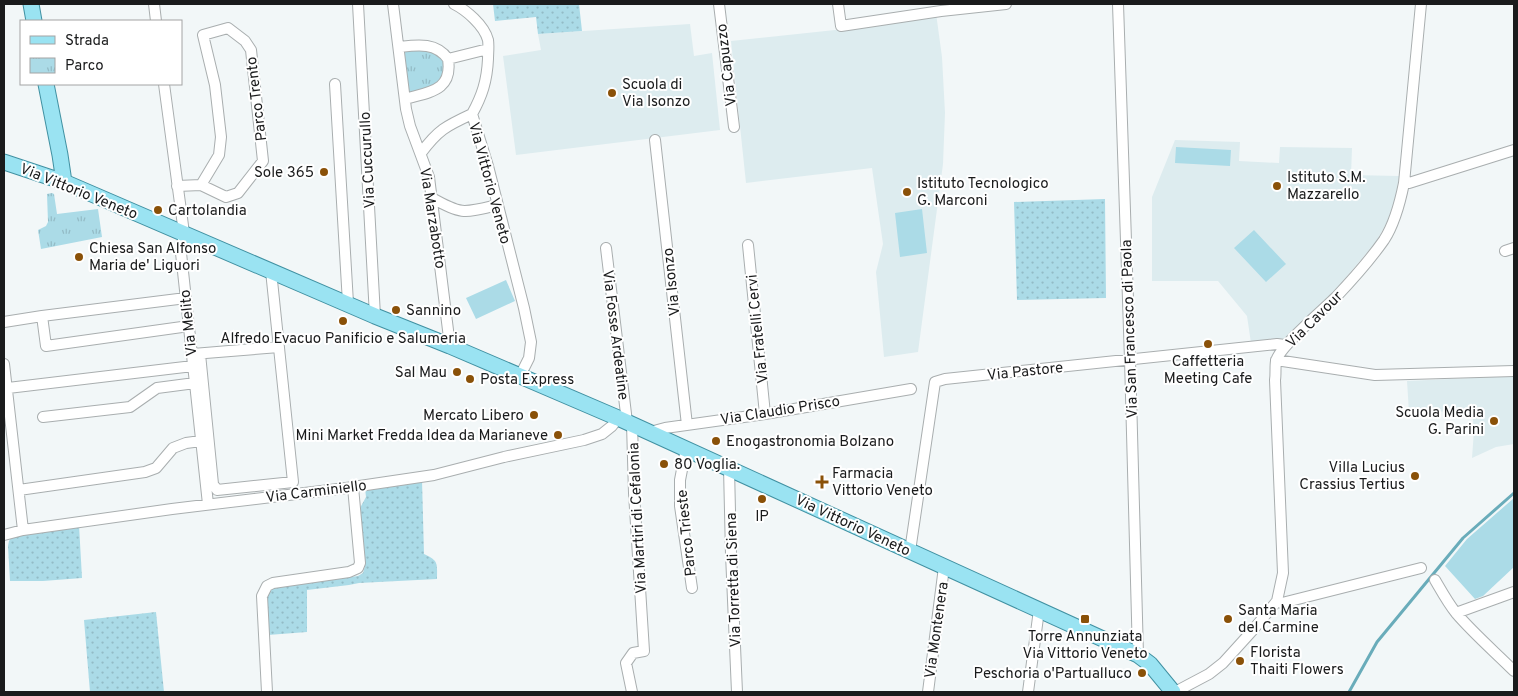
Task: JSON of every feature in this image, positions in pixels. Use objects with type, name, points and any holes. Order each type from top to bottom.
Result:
[{"type":"main road","points":[[31,4],[34,20]]},
{"type":"main road","points":[[46,85],[64,182]]},
{"type":"main road","name":"Via Vittorio Veneto","points":[[4,162],[64,182],[686,448],[1138,654],[1150,664],[1174,692]]},
{"type":"street","points":[[154,4],[156,20]]},
{"type":"street","name":"Via Cuccurullo","points":[[358,4],[376,316]]},
{"type":"street","name":"Via Marzabotto","points":[[393,4],[410,126],[430,177],[450,346]]},
{"type":"street","name":"Via Vittorio Veneto","points":[[454,4],[463,8],[478,22],[487,38],[488,75],[480,99],[472,114],[488,166],[524,308],[530,342],[529,358],[520,376]]},
{"type":"street","name":"Via Capuzzo","points":[[719,4],[734,127]]},
{"type":"street","points":[[838,4],[840,26],[941,11],[1006,4]]},
{"type":"street","name":"Via San Francesco di Paola","points":[[1118,4],[1138,654]]},
{"type":"street","name":"Via Cavour","points":[[1277,602],[1283,573],[1275,380],[1276,360],[1285,345],[1358,274],[1384,240],[1393,224],[1404,183],[1421,4]]},
{"type":"street","name":"Parco Trento","points":[[177,186],[201,185],[226,197],[238,193],[263,161],[250,50],[244,41],[228,28],[203,35],[215,86],[221,137],[219,155],[201,185]]},
{"type":"street","points":[[399,47],[431,46],[444,53],[450,68],[447,79],[442,87],[405,99]]},
{"type":"street","points":[[448,59],[488,49]]},
{"type":"street","points":[[336,84],[348,304]]},
{"type":"street","name":"Via Melito","points":[[164,85],[184,233],[181,253],[189,326],[196,354],[193,366],[208,504]]},
{"type":"street","points":[[421,153],[433,137],[447,126],[472,114]]},
{"type":"street","name":"Via Isonzo","points":[[655,140],[687,424]]},
{"type":"street","points":[[1404,183],[1514,150]]},
{"type":"street","points":[[432,198],[458,211],[470,212],[497,205]]},
{"type":"street","name":"Via Fratelli Cervi","points":[[748,245],[766,414]]},
{"type":"street","name":"Via Fosse Ardeatine","points":[[606,248],[626,421]]},
{"type":"street","points":[[271,271],[279,347],[293,482],[217,490],[213,484],[196,354],[279,347]]},
{"type":"street","points":[[4,322],[186,298]]},
{"type":"street","points":[[42,316],[46,346],[189,326]]},
{"type":"street","name":"Via Pastore","points":[[910,551],[936,382],[946,379],[1130,359],[1277,344],[1285,345]]},
{"type":"street","points":[[1276,360],[1375,375],[1514,371]]},
{"type":"street","points":[[4,364],[23,530]]},
{"type":"street","points":[[8,388],[193,366]]},
{"type":"street","points":[[42,417],[130,407],[158,388],[195,383]]},
{"type":"street","name":"Via Claudio Prisco","points":[[650,432],[687,424],[766,414],[910,388]]},
{"type":"street","name":"Via Carminiello","points":[[4,535],[23,530],[208,504],[353,487],[434,475],[593,437],[602,434],[612,426],[626,421]]},
{"type":"street","name":"Via Martiri di Cefalonia","points":[[626,421],[634,493],[644,651],[633,653],[626,663],[632,692]]},
{"type":"street","points":[[19,490],[145,472],[156,468],[172,448],[186,443],[201,441]]},
{"type":"street","name":"Parco Trieste","points":[[686,448],[680,480],[680,506],[692,588]]},
{"type":"street","name":"Via Torretta di Siena","points":[[729,468],[737,692]]},
{"type":"street","points":[[267,692],[262,596],[267,586],[273,583],[349,572],[358,568],[360,563],[353,487]]},
{"type":"street","name":"Via Montenera","points":[[928,692],[944,567]]},
{"type":"street","points":[[1174,692],[1209,674],[1223,662],[1277,602],[1421,568]]},
{"type":"street","points":[[1435,580],[1456,613],[1514,671]]},
{"type":"street","points":[[1456,613],[1514,592]]},
{"type":"street","points":[[1028,692],[1039,610]]},
{"type":"shaded area","name":"Istituto Tecnologico G. Marconi","points":[[936,13],[942,57],[945,113],[943,164],[918,352],[884,357],[876,272],[883,244],[872,168],[746,183],[731,41],[835,30]]},
{"type":"shaded area","name":"Scuola di Via Isonzo","points":[[690,24],[694,56],[712,53],[720,130],[516,155],[503,56],[541,50],[538,34]]},
{"type":"shaded area","points":[[1175,140],[1240,142],[1239,161],[1279,163],[1280,147],[1352,148],[1351,175],[1399,176],[1396,195],[1388,220],[1376,242],[1337,288],[1284,339],[1251,343],[1247,316],[1218,281],[1152,281],[1152,197]]},
{"type":"shaded area","name":"Scuola Media G. Parini","points":[[1514,376],[1514,444],[1496,447],[1472,458],[1474,430],[1472,411],[1409,412],[1407,381]]},
{"type":"green space","points":[[493,4],[579,4],[582,31],[538,34],[536,17],[495,21]]},
{"type":"green space","points":[[430,48],[447,61],[444,81],[406,97],[404,51]]},
{"type":"green space","points":[[1176,147],[1231,150],[1230,166],[1175,163]]},
{"type":"green space","points":[[47,194],[54,194],[57,214],[98,209],[102,237],[41,249],[38,230],[46,226],[48,222]]},
{"type":"green space","points":[[1105,199],[1106,298],[1017,300],[1014,202]]},
{"type":"green space","points":[[922,209],[927,253],[900,257],[895,213]]},
{"type":"green space","points":[[1254,230],[1286,264],[1266,282],[1234,248]]},
{"type":"green space","points":[[506,280],[515,301],[476,319],[466,298]]},
{"type":"green space","points":[[422,480],[424,554],[435,561],[437,579],[359,583],[307,590],[307,632],[268,635],[265,607],[268,594],[272,589],[278,586],[358,576],[363,573],[365,566],[360,508],[366,497],[365,488]]},
{"type":"green space","points":[[1514,498],[1514,567],[1483,596],[1475,599],[1445,566],[1467,539]]},
{"type":"green space","points":[[79,525],[82,578],[10,581],[8,546],[12,536]]},
{"type":"green space","points":[[156,612],[164,692],[90,692],[84,620]]},
{"type":"waterway","points":[[1349,692],[1377,642],[1463,538],[1514,493]]},
{"type":"place","name":"Scuola di Via Isonzo","points":[[612,93]]},
{"type":"place","name":"Sole 365","points":[[324,172]]},
{"type":"place","name":"Istituto S.M. Mazzarello","points":[[1277,186]]},
{"type":"place","name":"Istituto Tecnologico G. Marconi","points":[[907,192]]},
{"type":"place","name":"Cartolandia","points":[[158,210]]},
{"type":"place","name":"Chiesa San Alfonso Maria de' Liguori","points":[[79,257]]},
{"type":"place","name":"Sannino","points":[[396,310]]},
{"type":"place","name":"Alfredo Evacuo Panificio e Salumeria","points":[[343,321]]},
{"type":"place","name":"Caffetteria Meeting Cafe","points":[[1208,344]]},
{"type":"place","name":"Sal Mau","points":[[457,372]]},
{"type":"place","name":"Posta Express","points":[[470,379]]},
{"type":"place","name":"Mercato Libero","points":[[534,415]]},
{"type":"place","name":"Scuola Media G. Parini","points":[[1494,421]]},
{"type":"place","name":"Mini Market Fredda Idea da Marianeve","points":[[558,435]]},
{"type":"place","name":"Enogastronomia Bolzano","points":[[716,441]]},
{"type":"place","name":"80 Voglia.","points":[[664,464]]},
{"type":"place","name":"Villa Lucius Crassius Tertius","points":[[1415,476]]},
{"type":"place","name":"Farmacia Vittorio Veneto","points":[[822,482]]},
{"type":"place","name":"IP","points":[[762,499]]},
{"type":"place","name":"Torre Annunziata Via Vittorio Veneto","points":[[1085,619]]},
{"type":"place","name":"Santa Maria del Carmine","points":[[1228,619]]},
{"type":"place","name":"Florista Thaiti Flowers","points":[[1240,661]]},
{"type":"place","name":"Peschoria o'Partualluco","points":[[1142,673]]}]
